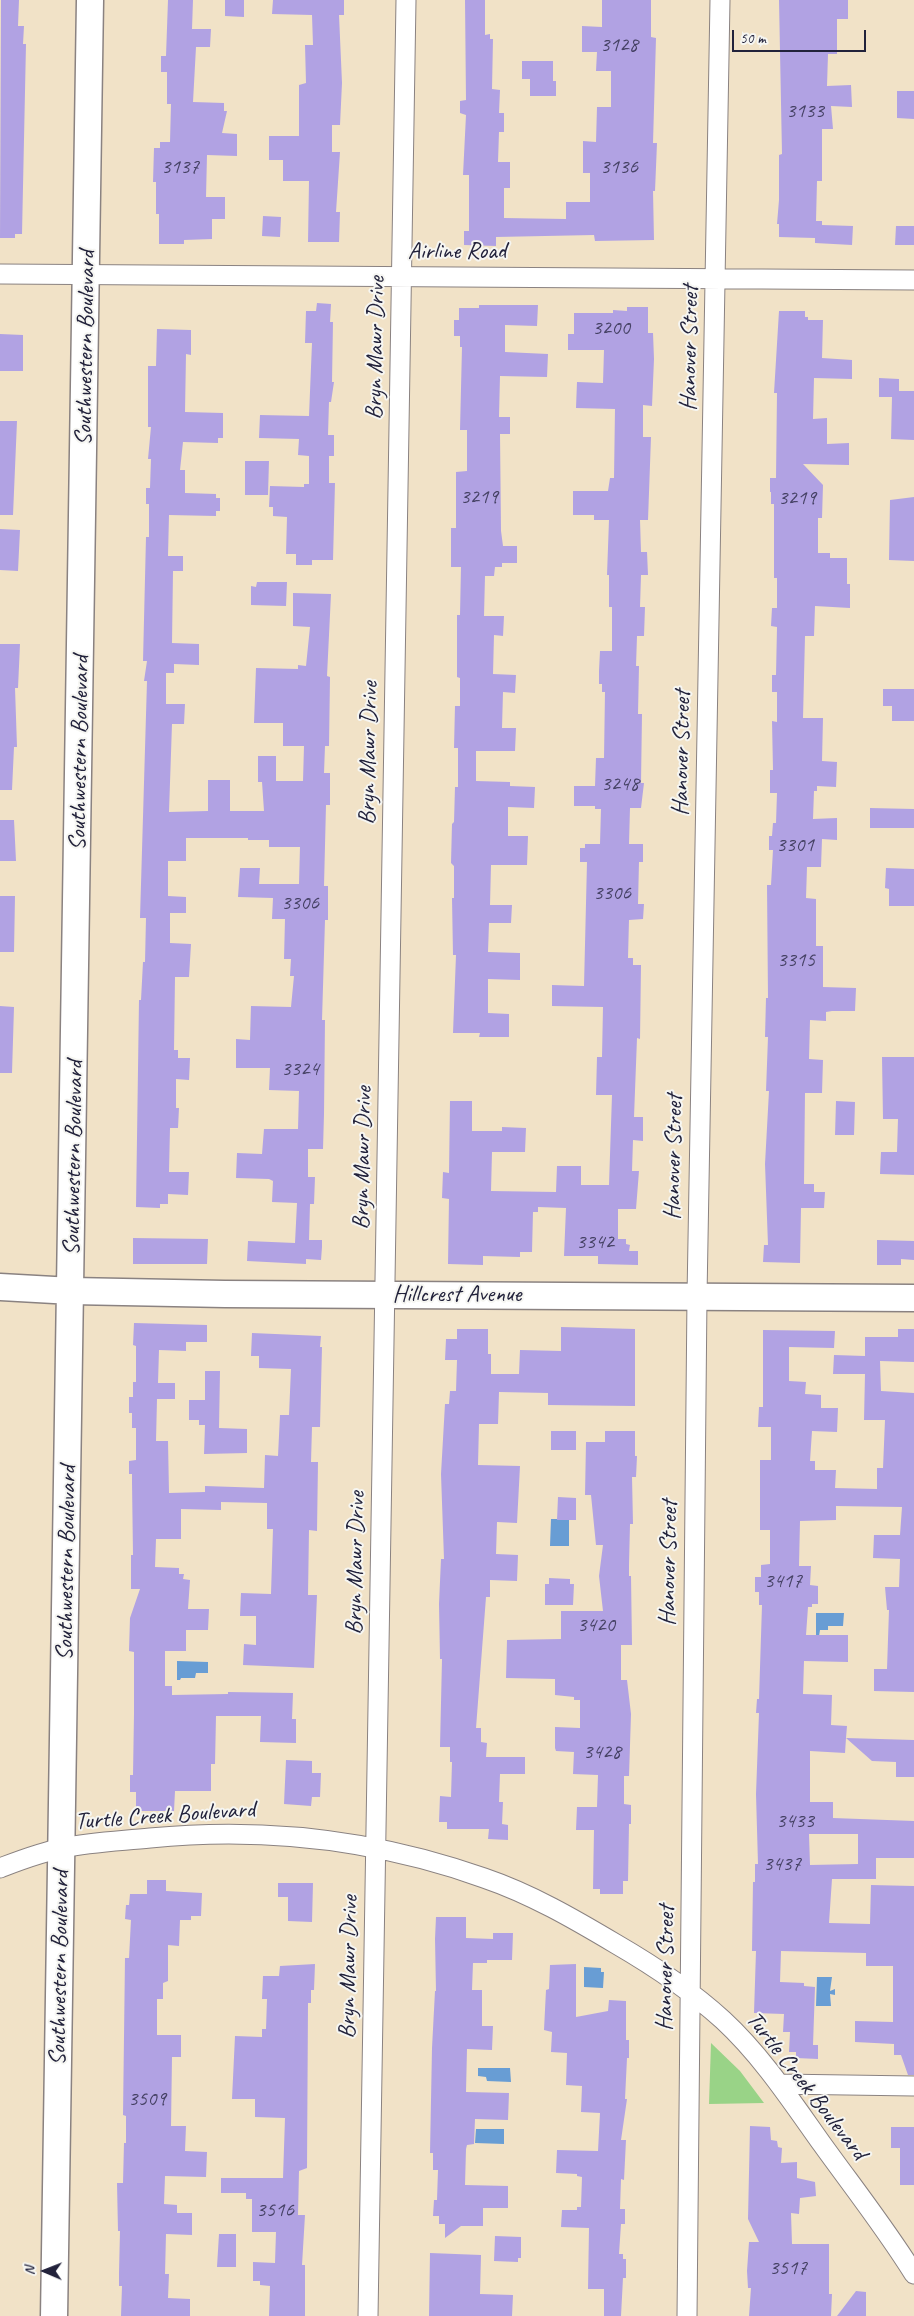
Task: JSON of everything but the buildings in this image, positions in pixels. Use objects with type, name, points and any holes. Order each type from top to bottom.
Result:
[{"type":"street","name":"Southwestern Boulevard","points":[[54,2316],[72,1291],[90,0]]},
{"type":"street","name":"Bryn Mawr Drive","points":[[368,2316],[406,0]]},
{"type":"street","name":"Hanover Street","points":[[687,2316],[697,1296],[720,0]]},
{"type":"street","name":"Airline Road","points":[[0,274],[402,278],[716,277],[914,280]]},
{"type":"street","name":"Hillcrest Avenue","points":[[0,1287],[72,1291],[385,1295],[914,1298]]},
{"type":"street","name":"Turtle Creek Boulevard","points":[[0,1868],[62,1848],[217,1833],[262,1834],[320,1839],[427,1860],[485,1878],[534,1899],[625,1949],[690,1993],[724,2021],[779,2084],[898,2248],[914,2274]]},
{"type":"street","points":[[779,2084],[914,2086]]},
{"type":"green space","points":[[711,2043],[740,2071],[764,2103],[709,2104]]},
{"type":"water","points":[[551,1519],[569,1519],[569,1546],[550,1546]]},
{"type":"water","points":[[816,1613],[844,1613],[843,1626],[828,1626],[828,1630],[820,1630],[819,1636],[816,1636]]},
{"type":"water","points":[[177,1661],[208,1662],[208,1673],[196,1673],[195,1678],[181,1678],[177,1680]]},
{"type":"water","points":[[584,1967],[601,1968],[601,1972],[604,1972],[603,1988],[584,1987]]},
{"type":"water","points":[[817,1977],[832,1977],[830,1991],[835,1989],[835,1995],[830,1994],[831,2006],[816,2006]]},
{"type":"water","points":[[478,2068],[510,2068],[511,2082],[487,2081],[486,2077],[478,2076]]},
{"type":"water","points":[[476,2129],[504,2129],[504,2144],[475,2143]]}]
